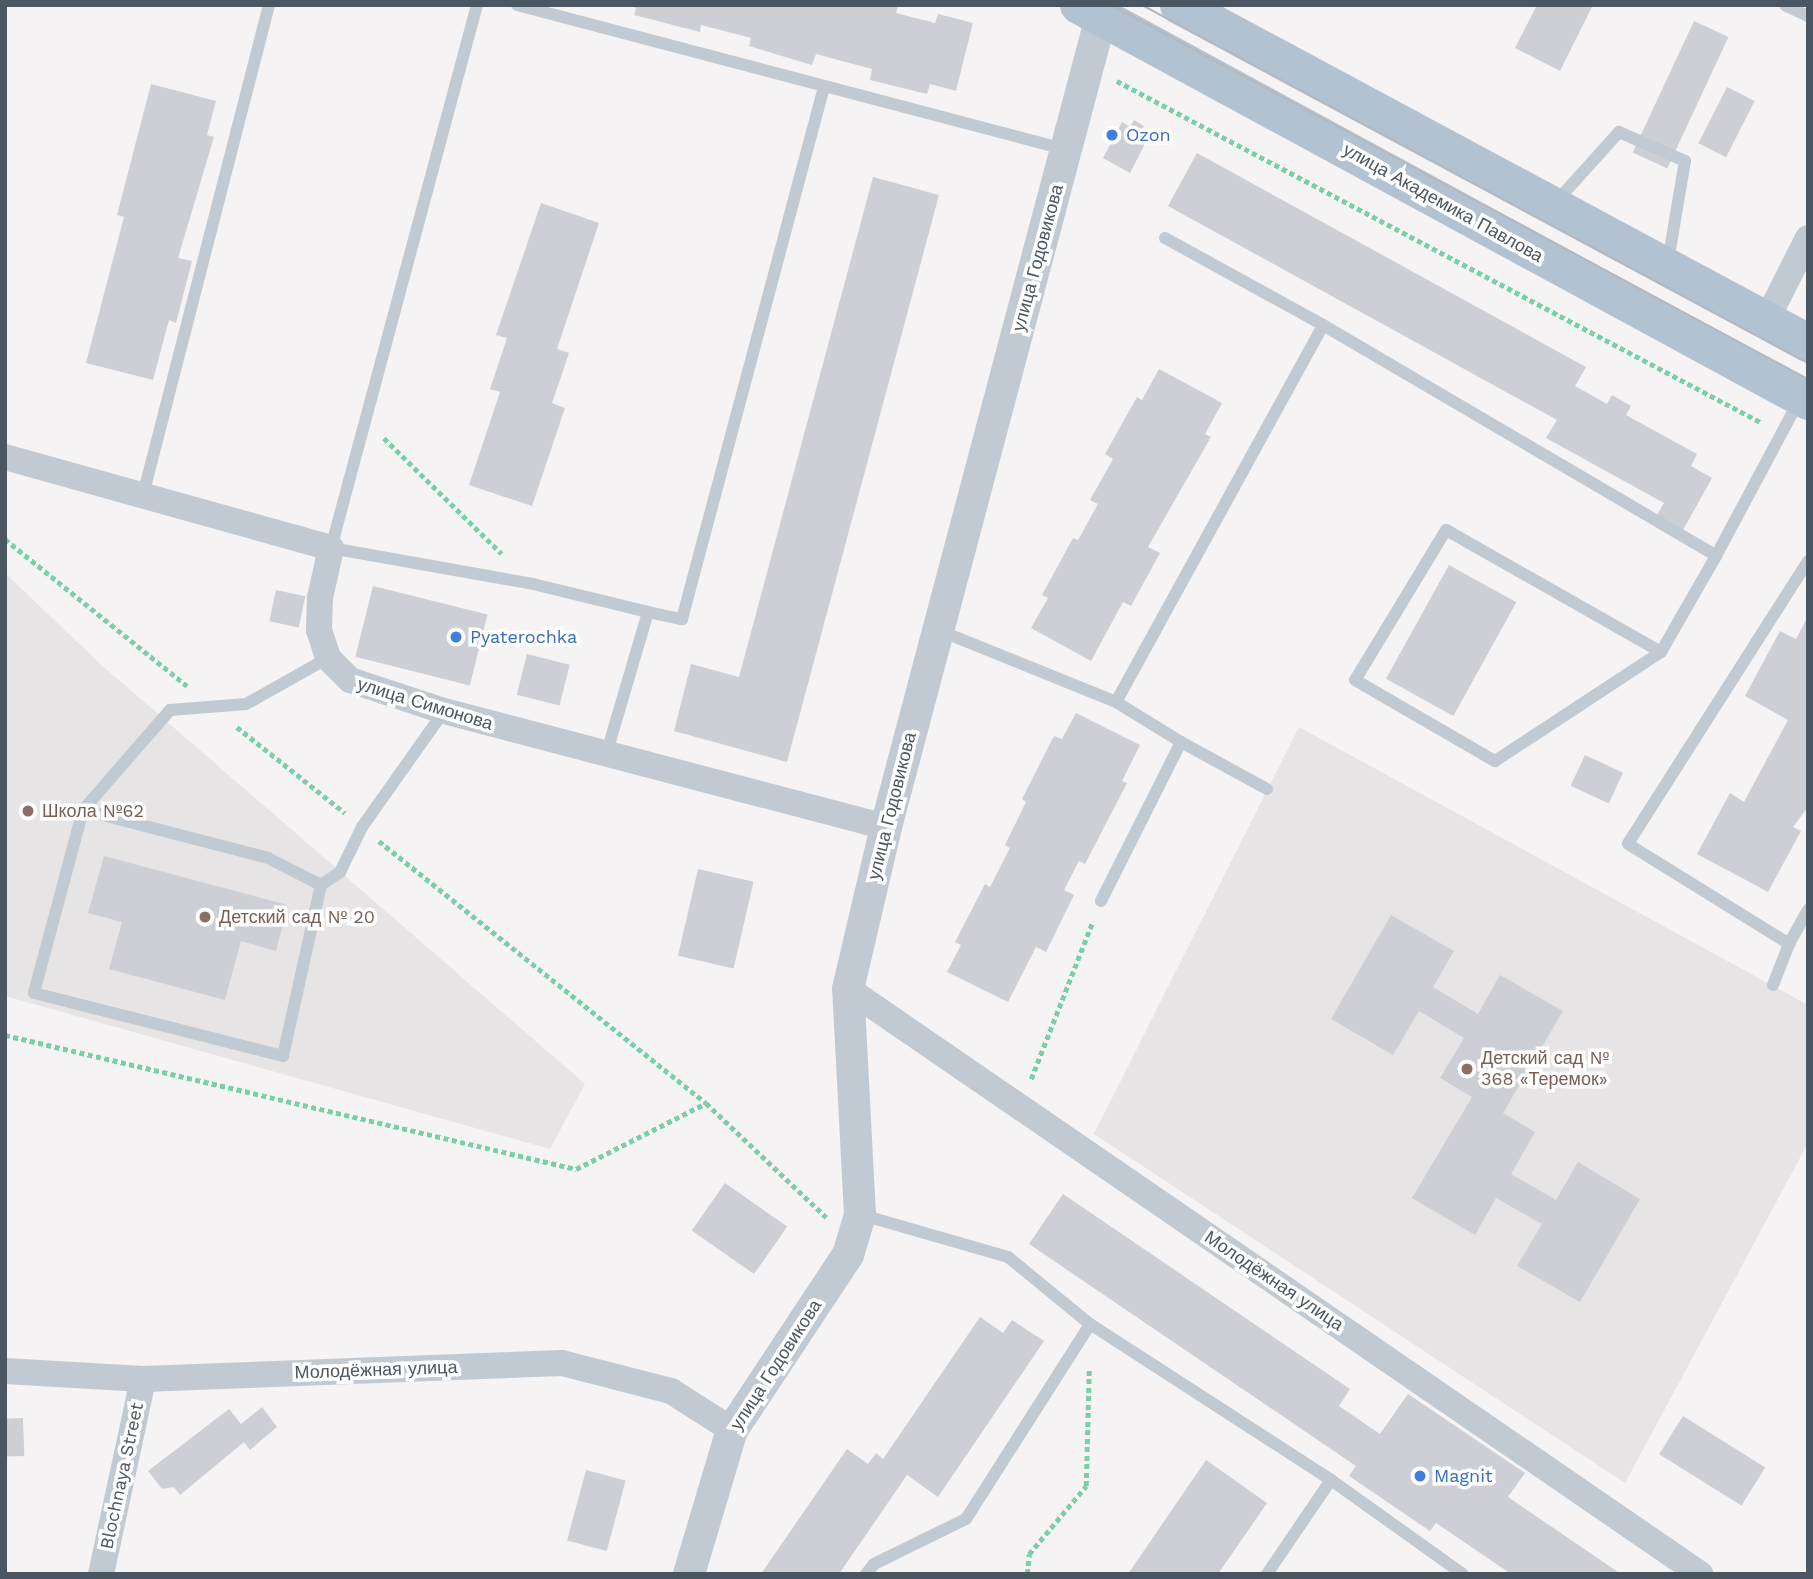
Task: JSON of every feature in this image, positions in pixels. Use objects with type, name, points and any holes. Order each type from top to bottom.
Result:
[{"type":"main road","points":[[1178,5],[1808,343]]},
{"type":"main road","name":"улица Академика Павлова","points":[[1090,11],[1804,399]]},
{"type":"street","name":"улица Годовикова","points":[[689,1574],[732,1430],[848,1255],[857,1227],[848,989],[937,630],[1068,150],[1088,66],[1090,11]]},
{"type":"street","points":[[1766,321],[1808,238]]},
{"type":"street","points":[[5,457],[331,548],[319,630],[328,658]]},
{"type":"street","name":"улица Симонова","points":[[328,658],[350,680],[444,712],[886,827]]},
{"type":"street","name":"Молодёжная улица","points":[[848,989],[1700,1574]]},
{"type":"street","name":"Молодёжная улица","points":[[5,1371],[143,1378],[562,1363],[671,1391],[732,1430]]},
{"type":"street","name":"Blochnaya Street","points":[[101,1574],[143,1378]]},
{"type":"lane","points":[[142,495],[269,5]]},
{"type":"lane","points":[[477,5],[331,548],[533,584],[682,619],[824,86]]},
{"type":"lane","points":[[517,5],[1068,150]]},
{"type":"lane","points":[[1785,5],[1808,16]]},
{"type":"lane","points":[[1551,206],[1619,132],[1685,161],[1666,268]]},
{"type":"lane","points":[[1165,238],[1323,325],[1716,556]]},
{"type":"lane","points":[[1116,702],[1323,325]]},
{"type":"lane","points":[[1661,652],[1446,530],[1355,680],[1494,761],[1661,652],[1804,399]]},
{"type":"lane","points":[[1789,944],[1628,844],[1808,561]]},
{"type":"lane","points":[[606,756],[648,611]]},
{"type":"lane","points":[[937,630],[1116,702],[1267,789]]},
{"type":"lane","points":[[328,658],[246,704],[170,710],[83,810],[34,993],[283,1056],[321,885],[340,872],[362,827],[444,712]]},
{"type":"lane","points":[[1101,901],[1181,741]]},
{"type":"lane","points":[[83,810],[268,858],[321,885]]},
{"type":"lane","points":[[1773,985],[1789,944],[1808,910]]},
{"type":"lane","points":[[857,1227],[1008,1257],[1090,1324],[1331,1480],[1463,1574]]},
{"type":"lane","points":[[866,1574],[874,1564],[966,1519],[1090,1324]]},
{"type":"lane","points":[[1267,1574],[1331,1480]]},
{"type":"path","points":[[1088,66],[1782,434]]},
{"type":"path","points":[[366,420],[533,584]]},
{"type":"path","points":[[1031,1081],[1101,901]]},
{"type":"path","points":[[5,1035],[576,1169],[706,1103],[857,1227]]},
{"type":"path","points":[[1027,1574],[1029,1554],[1086,1486],[1090,1324]]},
{"type":"shaded area","name":"Детский сад № 20","points":[[5,573],[97,661],[585,1084],[550,1149],[5,996]]},
{"type":"shaded area","name":"Детский сад № 368 «Теремок»","points":[[1299,727],[1808,1005],[1808,1143],[1625,1483],[1094,1134]]},
{"type":"building","points":[[630,5],[898,5],[896,13],[935,23],[938,14],[973,23],[956,91],[930,84],[927,94],[870,80],[872,69],[816,54],[812,65],[749,46],[751,38],[701,25],[700,32],[634,15],[636,8]]},
{"type":"building","points":[[1537,5],[1593,5],[1560,71],[1515,48]]},
{"type":"building","points":[[1694,21],[1728,37],[1667,168],[1633,152]]},
{"type":"building","points":[[151,84],[216,101],[207,135],[214,137],[178,258],[192,261],[176,323],[169,320],[153,380],[86,363],[124,217],[117,215]]},
{"type":"building","points":[[1727,87],[1755,101],[1726,157],[1698,143]]},
{"type":"building","points":[[1134,120],[1144,126],[1141,132],[1149,136],[1130,173],[1103,158],[1122,122],[1130,127]]},
{"type":"building","points":[[1197,153],[1586,367],[1575,386],[1607,404],[1612,395],[1631,406],[1626,415],[1697,454],[1691,466],[1712,478],[1683,530],[1657,515],[1664,503],[1546,438],[1557,420],[1168,206]]},
{"type":"building","points":[[873,177],[939,195],[787,762],[674,731],[691,664],[739,677]]},
{"type":"building","points":[[541,203],[599,223],[557,349],[569,353],[552,403],[565,408],[532,506],[469,485],[500,392],[490,389],[507,338],[496,335]]},
{"type":"building","points":[[1159,369],[1222,403],[1205,434],[1211,437],[1148,547],[1160,553],[1131,606],[1123,602],[1091,661],[1031,628],[1048,598],[1042,595],[1073,538],[1078,540],[1098,504],[1090,500],[1113,459],[1105,454],[1137,397],[1142,400]]},
{"type":"building","points":[[1449,565],[1516,602],[1453,716],[1386,679]]},
{"type":"building","points":[[373,586],[487,615],[470,685],[355,657]]},
{"type":"building","points":[[276,590],[305,596],[299,628],[269,621]]},
{"type":"building","points":[[1808,616],[1808,807],[1793,827],[1801,831],[1768,892],[1697,854],[1730,793],[1744,802],[1788,720],[1745,696],[1780,631],[1796,639]]},
{"type":"building","points":[[527,654],[570,665],[560,705],[517,695]]},
{"type":"building","points":[[1076,713],[1140,745],[1122,781],[1127,783],[1085,864],[1079,861],[1064,890],[1074,895],[1046,952],[1036,947],[1008,1002],[947,972],[961,945],[955,942],[985,884],[990,887],[1010,848],[1005,845],[1026,802],[1022,799],[1054,736],[1062,739]]},
{"type":"building","points":[[1585,755],[1623,773],[1609,804],[1571,786]]},
{"type":"building","points":[[104,856],[288,905],[276,951],[241,941],[225,1000],[109,969],[122,922],[88,913]]},
{"type":"building","points":[[698,869],[754,882],[734,969],[678,956]]},
{"type":"building","points":[[1391,915],[1454,951],[1433,987],[1478,1014],[1500,975],[1563,1011],[1503,1113],[1535,1132],[1511,1174],[1556,1200],[1578,1162],[1640,1199],[1580,1302],[1517,1266],[1542,1224],[1496,1198],[1475,1235],[1412,1198],[1472,1097],[1440,1078],[1464,1038],[1419,1011],[1393,1055],[1331,1019]]},
{"type":"building","points":[[725,1183],[787,1227],[754,1274],[692,1231]]},
{"type":"building","points":[[1063,1194],[1350,1389],[1339,1406],[1380,1434],[1408,1394],[1525,1473],[1508,1497],[1621,1574],[1511,1574],[1436,1523],[1430,1531],[1349,1476],[1356,1466],[1029,1244]]},
{"type":"building","points":[[980,1317],[1003,1333],[1012,1320],[1044,1341],[938,1497],[907,1475],[839,1574],[761,1574],[847,1449],[868,1464],[876,1453],[883,1459]]},
{"type":"building","points":[[262,1407],[277,1427],[250,1450],[244,1442],[180,1495],[174,1487],[162,1489],[148,1471],[229,1409],[241,1424]]},
{"type":"building","points":[[1683,1416],[1765,1467],[1741,1506],[1659,1454]]},
{"type":"building","points":[[23,1418],[24,1456],[6,1457],[5,1419]]},
{"type":"building","points":[[1206,1460],[1267,1503],[1218,1574],[1128,1574]]},
{"type":"building","points":[[586,1470],[626,1481],[607,1551],[567,1541]]},
{"type":"tram line","points":[[1111,5],[1808,379]]},
{"type":"tram line","points":[[1142,5],[1808,363]]},
{"type":"place","name":"Ozon","points":[[1112,135]]},
{"type":"place","name":"Pyaterochka","points":[[456,637]]},
{"type":"place","name":"Школа №62","points":[[28,811]]},
{"type":"place","name":"Детский сад № 20","points":[[205,917]]},
{"type":"place","name":"Детский сад № 368 «Теремок»","points":[[1467,1069]]},
{"type":"place","name":"Magnit","points":[[1420,1476]]}]
